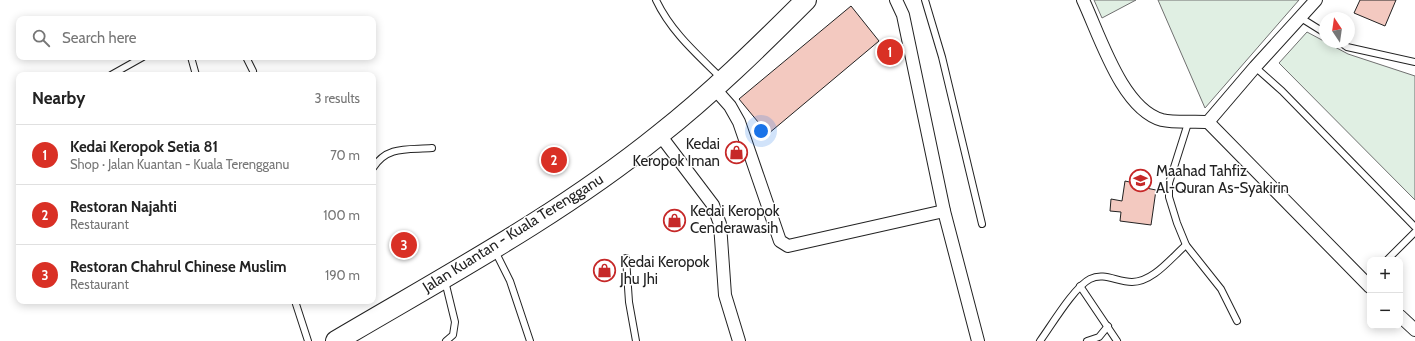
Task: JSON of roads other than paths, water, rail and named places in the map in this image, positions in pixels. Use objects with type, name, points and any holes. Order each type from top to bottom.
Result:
[{"type":"highway","name":"Jalan Kuantan - Kuala Terengganu","points":[[336,341],[558,208],[660,135],[719,84],[800,2]]},
{"type":"street","points":[[896,0],[903,15],[944,211],[978,341]]},
{"type":"street","points":[[1083,0],[1116,74],[1140,108],[1151,116],[1163,120],[1208,122],[1367,281]]},
{"type":"street","points":[[1208,122],[1255,67],[1316,0]]},
{"type":"street","points":[[719,84],[738,122],[780,241],[788,246],[944,211]]},
{"type":"street","points":[[660,135],[713,205],[718,218],[720,224],[725,295],[739,341]]},
{"type":"street","points":[[1403,319],[1415,330]]},
{"type":"lane","points":[[656,0],[668,22],[719,84]]},
{"type":"lane","points":[[925,0],[942,57],[982,224]]},
{"type":"lane","points":[[1301,18],[1319,29]]},
{"type":"lane","points":[[1352,48],[1415,62]]},
{"type":"lane","points":[[116,72],[138,60]]},
{"type":"lane","points":[[192,60],[195,72]]},
{"type":"lane","points":[[248,60],[253,71]]},
{"type":"lane","points":[[1255,67],[1287,97],[1415,227]]},
{"type":"lane","points":[[1189,120],[1169,183],[1169,197],[1186,245],[1221,288],[1237,321]]},
{"type":"lane","points":[[376,164],[382,157],[397,150],[432,148]]},
{"type":"lane","points":[[1390,257],[1415,232]]},
{"type":"lane","points":[[1040,341],[1080,286],[1090,279],[1098,276],[1131,282],[1143,281],[1152,276],[1186,245]]},
{"type":"lane","points":[[493,247],[510,281],[530,341]]},
{"type":"lane","points":[[626,258],[629,302],[636,341]]},
{"type":"lane","points":[[444,277],[455,322],[453,335],[446,341]]},
{"type":"lane","points":[[1080,286],[1118,341]]},
{"type":"lane","points":[[295,304],[308,341]]},
{"type":"lane","points":[[1087,341],[1099,337],[1108,326]]},
{"type":"place","name":"Kedai Keropok Setia 81","points":[[890,52]]},
{"type":"place","name":"Kedai Keropok Iman","points":[[736,153]]},
{"type":"place","name":"Restoran Najahti","points":[[554,160]]},
{"type":"place","name":"Maahad Tahfiz Al-Quran As-Syakirin","points":[[1141,180]]},
{"type":"place","name":"Kedai Keropok Cenderawasih","points":[[675,220]]},
{"type":"place","name":"Restoran Chahrul Chinese Muslim","points":[[404,245]]},
{"type":"place","name":"Kedai Keropok Jhu Jhi","points":[[605,271]]}]
